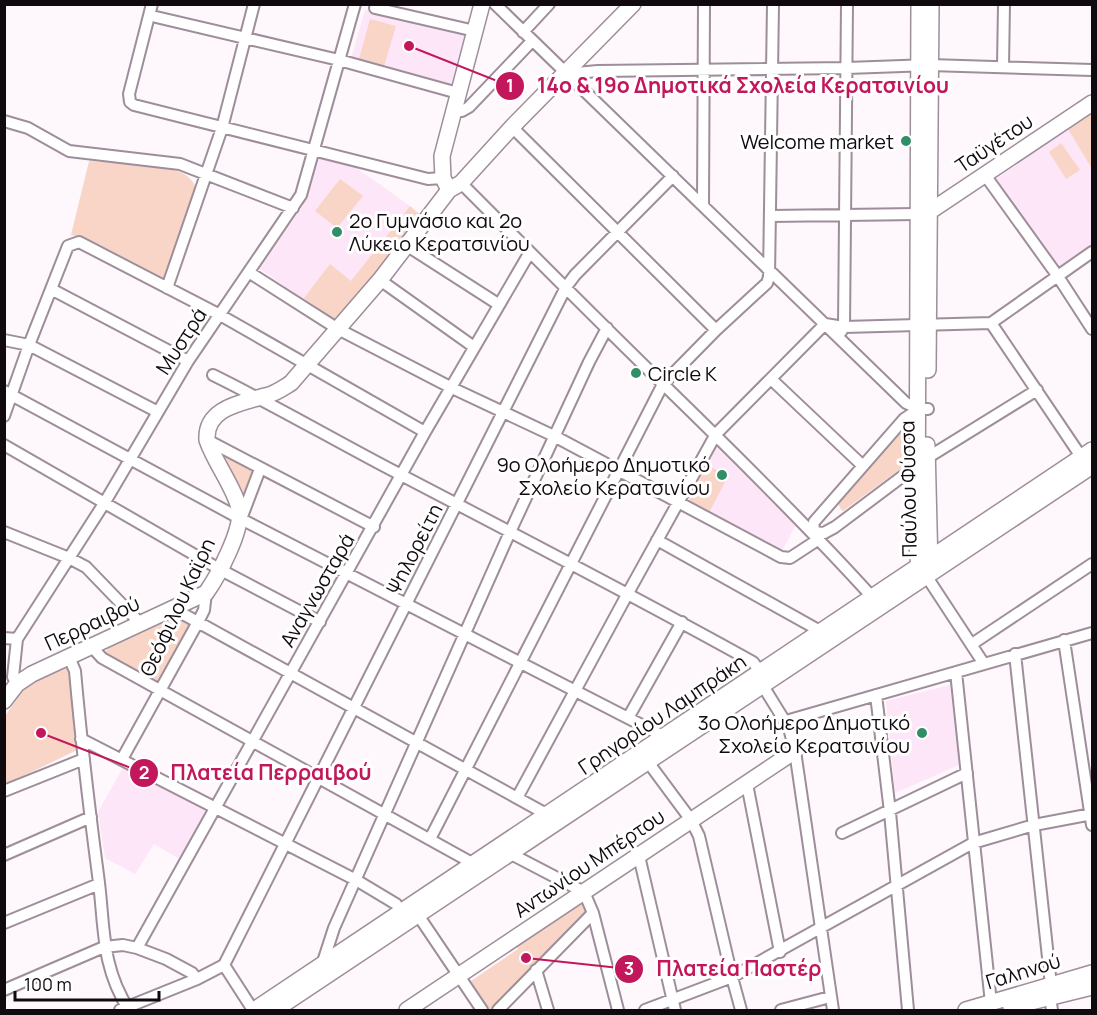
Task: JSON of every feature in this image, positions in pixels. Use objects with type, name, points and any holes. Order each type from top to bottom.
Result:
[{"type":"street","points":[[152,4],[129,94],[130,102],[222,128],[451,184],[530,252],[663,384],[717,434],[816,535],[873,598]]},
{"type":"street","points":[[167,288],[208,174],[254,4]]},
{"type":"street","name":"Μυστρά","points":[[16,684],[13,677],[17,639],[105,502],[188,361],[301,195],[355,4]]},
{"type":"street","points":[[451,184],[442,156],[482,4]]},
{"type":"street","points":[[495,4],[825,324],[841,332],[906,403],[923,409]]},
{"type":"street","points":[[523,32],[549,4]]},
{"type":"street","points":[[241,519],[238,506],[207,441],[207,435],[216,414],[231,406],[257,397],[264,397],[291,383],[380,280],[451,184],[512,127],[633,4]]},
{"type":"street","points":[[704,4],[704,205]]},
{"type":"street","points":[[430,839],[663,384],[716,330],[767,283],[770,271],[773,4]]},
{"type":"street","points":[[841,332],[846,217],[847,4]]},
{"type":"street","name":"Παύλου Φύσσα","points":[[919,4],[925,66]]},
{"type":"street","name":"Παύλου Φύσσα","points":[[926,568],[920,457],[923,409],[925,66],[931,4]]},
{"type":"street","points":[[1003,67],[1004,4]]},
{"type":"street","points":[[375,8],[475,31]]},
{"type":"street","points":[[156,17],[246,40],[339,60],[458,93]]},
{"type":"street","points":[[453,110],[462,111],[469,107],[532,41]]},
{"type":"street","points":[[565,74],[597,71],[925,66],[1092,70]]},
{"type":"street","name":"Ταϋγέτου","points":[[923,213],[985,175],[1092,103]]},
{"type":"street","points":[[4,121],[28,128],[69,150],[180,164],[293,208]]},
{"type":"street","points":[[512,127],[716,330]]},
{"type":"street","points":[[985,175],[1058,275],[1092,329]]},
{"type":"street","name":"Ψηλορείτη","points":[[224,965],[566,287],[575,275],[673,176]]},
{"type":"street","points":[[771,216],[846,217],[923,213]]},
{"type":"street","points":[[4,416],[8,392],[68,246],[76,242],[84,244],[220,315],[425,432]]},
{"type":"street","points":[[406,245],[498,304]]},
{"type":"street","name":"Αναγνωσταρά","points":[[137,948],[425,432],[530,252]]},
{"type":"street","points":[[841,332],[923,325],[991,323],[1092,252]]},
{"type":"street","points":[[250,273],[338,329],[452,388],[554,436],[786,559],[796,554],[816,535],[835,527],[920,457],[1037,390]]},
{"type":"street","points":[[380,280],[474,347]]},
{"type":"street","points":[[51,289],[188,361]]},
{"type":"street","points":[[991,323],[1037,390],[1090,460]]},
{"type":"street","points":[[517,798],[628,592],[717,434],[825,324]]},
{"type":"street","points":[[320,980],[322,964],[334,928],[384,814],[554,436],[607,328]]},
{"type":"street","points":[[4,340],[29,345],[158,412]]},
{"type":"street","points":[[213,375],[401,476],[628,592],[753,662],[786,721],[795,751],[833,1011]]},
{"type":"street","points":[[771,379],[863,466]]},
{"type":"street","points":[[8,392],[241,519],[665,737]]},
{"type":"street","points":[[816,535],[814,522],[904,419],[923,409]]},
{"type":"street","points":[[207,441],[374,527]]},
{"type":"street","points":[[4,445],[221,570],[320,622]]},
{"type":"street","name":"Παύλου Φύσσα","points":[[920,457],[928,531],[926,568]]},
{"type":"street","name":"Γρηγορίου Λαμπράκη","points":[[253,1011],[665,737],[762,679],[822,632],[873,598],[926,568],[953,545],[1090,460]]},
{"type":"street","name":"Γρηγορίου Λαμπράκη","points":[[275,1011],[648,762],[762,679],[1090,460]]},
{"type":"street","name":"Θεόφιλου Καϊρη","points":[[122,759],[204,610],[207,593],[221,570],[260,469]]},
{"type":"street","points":[[928,531],[953,545]]},
{"type":"street","points":[[4,532],[86,567],[140,623]]},
{"type":"street","points":[[657,540],[822,632]]},
{"type":"street","points":[[972,644],[1092,564]]},
{"type":"street","points":[[926,568],[984,664]]},
{"type":"street","name":"Περραιβού","points":[[4,701],[16,684],[207,593]]},
{"type":"street","points":[[174,609],[548,815]]},
{"type":"street","points":[[628,718],[682,622]]},
{"type":"street","points":[[786,721],[1092,633]]},
{"type":"street","points":[[4,638],[17,639]]},
{"type":"street","points":[[645,1011],[674,1006],[732,977],[973,843],[1034,825],[1092,818],[1064,640]]},
{"type":"street","points":[[92,646],[102,658],[474,864]]},
{"type":"street","points":[[1015,654],[1051,997]]},
{"type":"street","points":[[69,657],[75,671],[104,947],[108,965],[125,1009],[197,979],[224,965],[253,1011]]},
{"type":"street","points":[[956,672],[973,843],[995,1007]]},
{"type":"street","points":[[876,695],[890,812],[908,1011]]},
{"type":"street","points":[[81,739],[356,880],[396,904],[402,912]]},
{"type":"street","name":"Αντωνίου Μπέρτου","points":[[407,1011],[795,751]]},
{"type":"street","points":[[4,791],[84,759]]},
{"type":"street","points":[[648,762],[691,820],[699,836],[741,1011]]},
{"type":"street","points":[[842,833],[890,812],[967,773]]},
{"type":"street","points":[[747,784],[780,952]]},
{"type":"street","points":[[4,855],[91,817]]},
{"type":"street","points":[[510,854],[584,892],[593,913],[618,1011]]},
{"type":"street","points":[[639,856],[674,1006]]},
{"type":"street","points":[[4,923],[99,884]]},
{"type":"street","points":[[498,1011],[593,913]]},
{"type":"street","points":[[418,915],[479,1006],[467,1011]]},
{"type":"street","points":[[4,990],[104,947],[123,945],[166,959],[192,973],[197,979]]},
{"type":"street","points":[[536,970],[549,1011]]},
{"type":"street","name":"Γαληνού","points":[[1051,997],[1092,973]]},
{"type":"street","name":"Γαληνού","points":[[966,1011],[1051,997],[1092,987]]},
{"type":"street","points":[[781,1011],[830,997]]},
{"type":"shaded area","points":[[365,10],[467,33],[451,89],[351,59]]},
{"type":"shaded area","points":[[370,19],[396,26],[384,66],[359,59]]},
{"type":"shaded area","points":[[1092,112],[1092,169],[1068,129]]},
{"type":"shaded area","points":[[1068,129],[1092,169],[1092,248],[1060,270],[996,179]]},
{"type":"shaded area","points":[[1061,143],[1080,170],[1066,179],[1049,152]]},
{"type":"shaded area","name":"2ο Γυμνάσιο και 2ο Λύκειο Κερατσινίου","points":[[320,155],[351,164],[410,206],[325,315],[259,268],[303,206]]},
{"type":"shaded area","points":[[89,161],[166,168],[184,174],[193,182],[196,188],[164,278],[86,238],[71,235]]},
{"type":"shaded area","points":[[340,179],[363,196],[337,228],[315,211]]},
{"type":"shaded area","points":[[410,206],[424,218],[339,323],[304,298],[330,264],[351,281]]},
{"type":"shaded area","points":[[904,429],[910,430],[910,462],[843,511],[838,502]]},
{"type":"shaded area","name":"9ο Ολοήμερο Δημοτικό Σχολείο Κερατσινίου","points":[[715,446],[796,524],[781,553],[684,504]]},
{"type":"shaded area","points":[[222,457],[240,461],[256,470],[246,495],[242,497]]},
{"type":"shaded area","points":[[707,465],[728,476],[710,511],[689,500]]},
{"type":"shaded area","points":[[172,616],[189,625],[157,686],[104,655],[108,648]]},
{"type":"shaded area","points":[[67,665],[79,749],[5,785],[5,716],[26,686]]},
{"type":"shaded area","name":"3ο Ολοήμερο Δημοτικό Σχολείο Κερατσινίου","points":[[950,685],[959,765],[895,793],[886,701]]},
{"type":"shaded area","points":[[125,764],[210,812],[181,860],[154,844],[135,874],[105,858],[98,812]]},
{"type":"shaded area","points":[[583,901],[589,913],[490,1010],[471,981],[518,949],[516,945]]},
{"type":"place","name":"14ο & 19ο Δημοτικά Σχολεία Κερατσινίου","points":[[409,46]]},
{"type":"place","name":"Welcome market","points":[[906,141]]},
{"type":"place","name":"2ο Γυμνάσιο και 2ο Λύκειο Κερατσινίου","points":[[337,232]]},
{"type":"place","name":"Circle K","points":[[636,373]]},
{"type":"place","name":"9ο Ολοήμερο Δημοτικό Σχολείο Κερατσινίου","points":[[722,475]]},
{"type":"place","name":"Πλατεία Περραιβού","points":[[41,733]]},
{"type":"place","name":"3ο Ολοήμερο Δημοτικό Σχολείο Κερατσινίου","points":[[922,733]]},
{"type":"place","name":"Πλατεία Παστέρ","points":[[526,958]]}]
